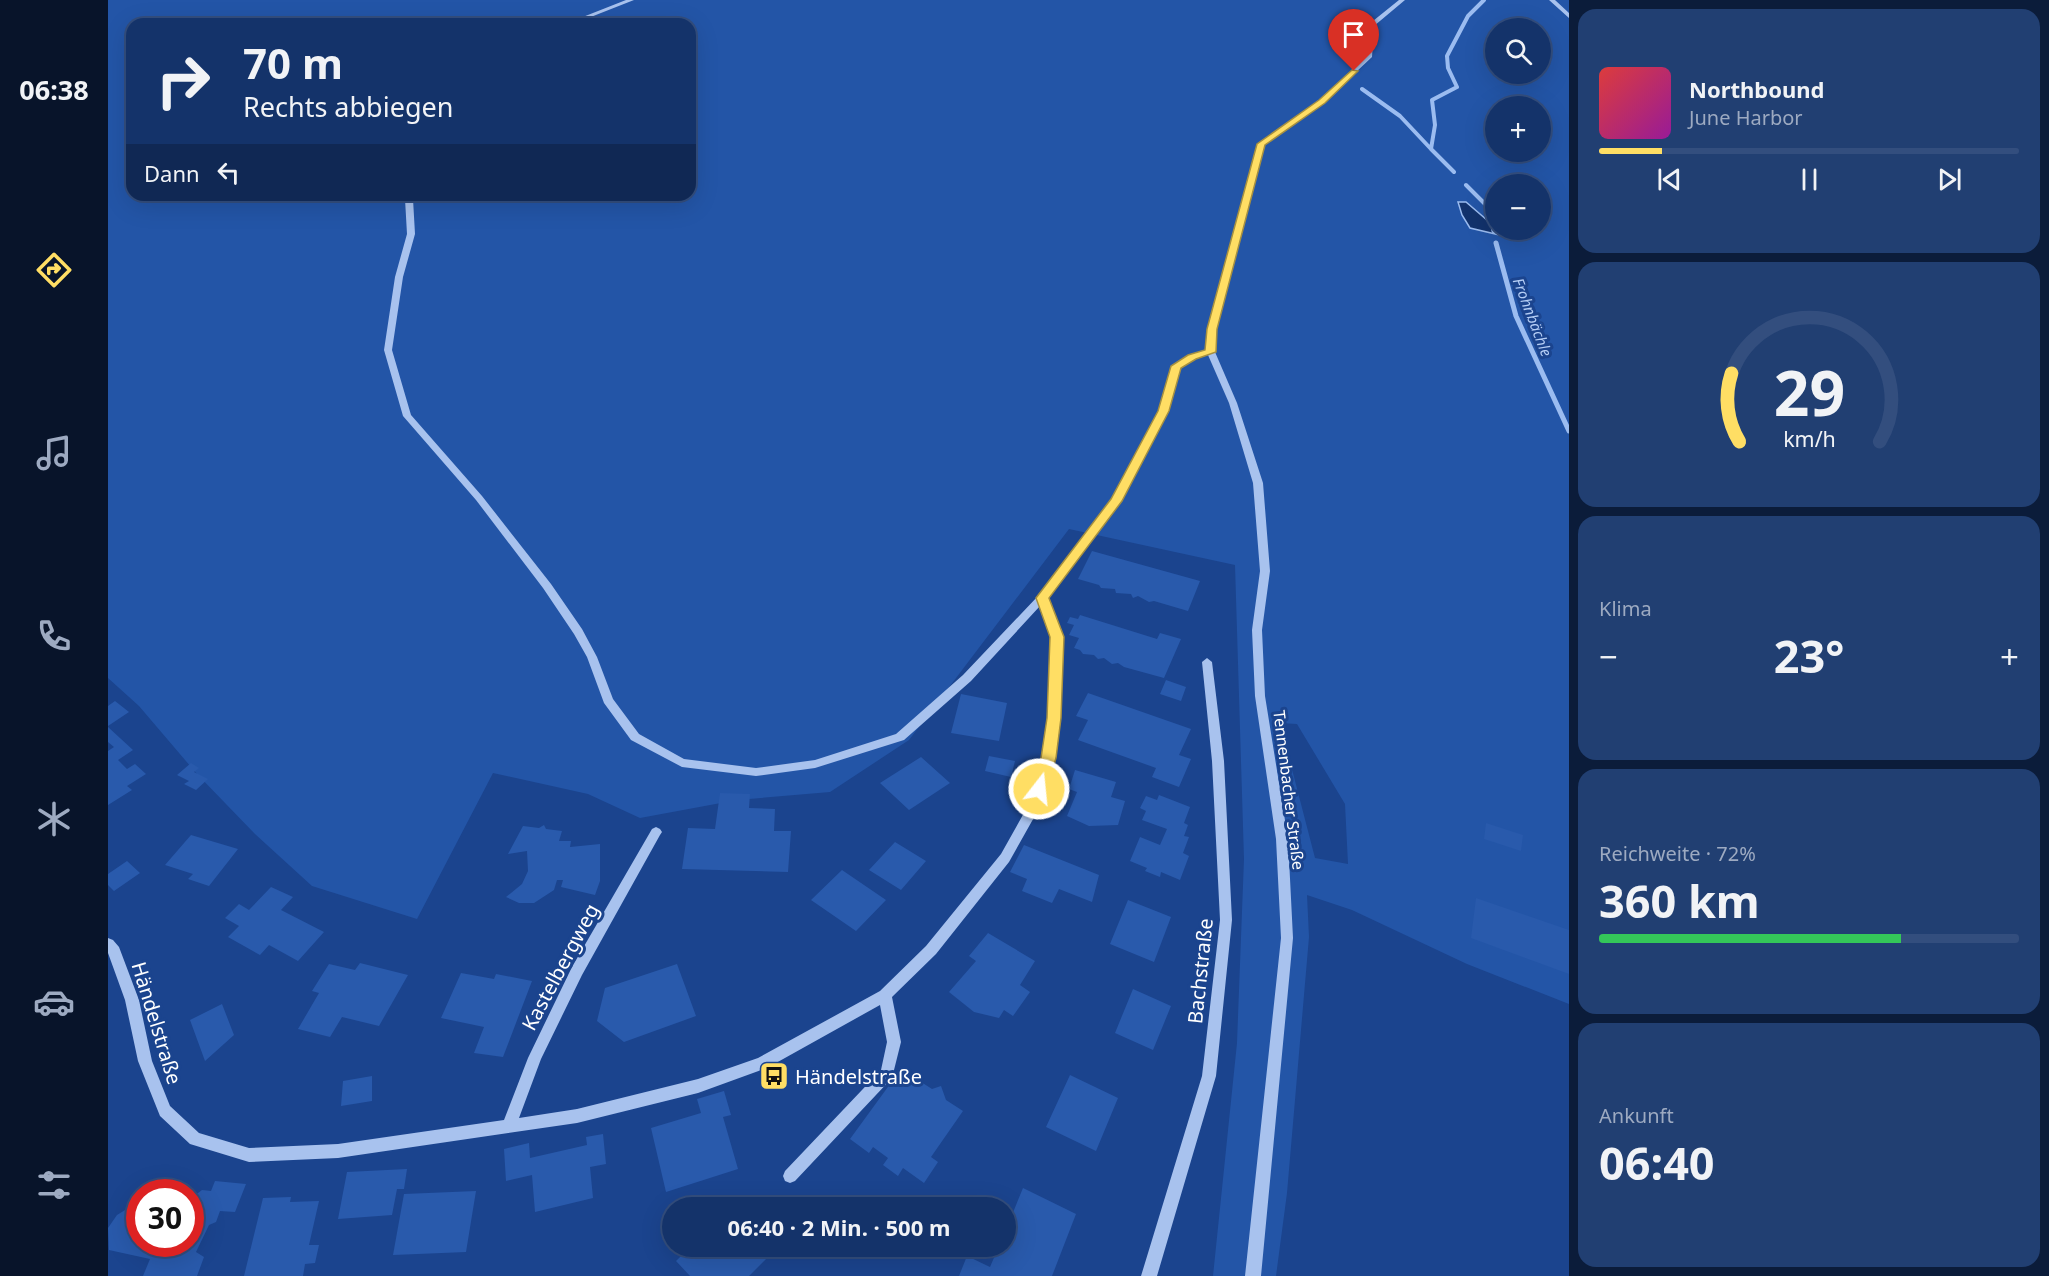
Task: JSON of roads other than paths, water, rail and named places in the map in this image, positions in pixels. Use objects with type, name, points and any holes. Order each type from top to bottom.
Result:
[{"type":"street","points":[[584,18],[631,0]]},
{"type":"street","points":[[407,201],[411,234],[399,277],[388,350],[407,416],[479,498],[547,586],[592,657],[608,700],[635,737],[682,763],[756,772],[815,764],[900,737],[967,678],[1042,598],[1116,501],[1164,411],[1176,366],[1192,357],[1211,352],[1212,329],[1261,144],[1322,101],[1370,56],[1371,25],[1402,0]]},
{"type":"street","points":[[1552,0],[1569,16]]},
{"type":"street","name":"Tennenbacher Straße","points":[[1211,352],[1233,403],[1258,483],[1265,571],[1257,630],[1260,696],[1282,838],[1287,938],[1254,1276]]},
{"type":"street","name":"Händelstraße","points":[[108,944],[114,951],[132,1000],[145,1061],[165,1111],[195,1139],[249,1155],[338,1151],[577,1116],[698,1086],[762,1063],[885,995],[931,950],[1005,858],[1035,805],[1048,758],[1055,695],[1057,637],[1042,598]]},
{"type":"street","name":"Bachstraße","points":[[1149,1276],[1209,1076],[1226,920],[1218,761],[1207,662]]},
{"type":"street","name":"Kastelbergweg","points":[[510,1126],[535,1058],[577,971],[656,832]]},
{"type":"street","points":[[790,1176],[887,1073],[894,1042],[885,995]]},
{"type":"waterway","name":"Frohnbächle","points":[[1431,149],[1435,125],[1432,100],[1457,87],[1448,68],[1447,56],[1468,16],[1484,0]]},
{"type":"waterway","points":[[1362,89],[1400,116],[1431,149]]},
{"type":"waterway","name":"Frohnbächle","points":[[1431,149],[1454,172]]},
{"type":"waterway","name":"Frohnbächle","points":[[1466,185],[1485,204]]},
{"type":"waterway","name":"Frohnbächle","points":[[1496,243],[1516,316],[1569,431]]},
{"type":"place","name":"Händelstraße","points":[[774,1076]]}]
